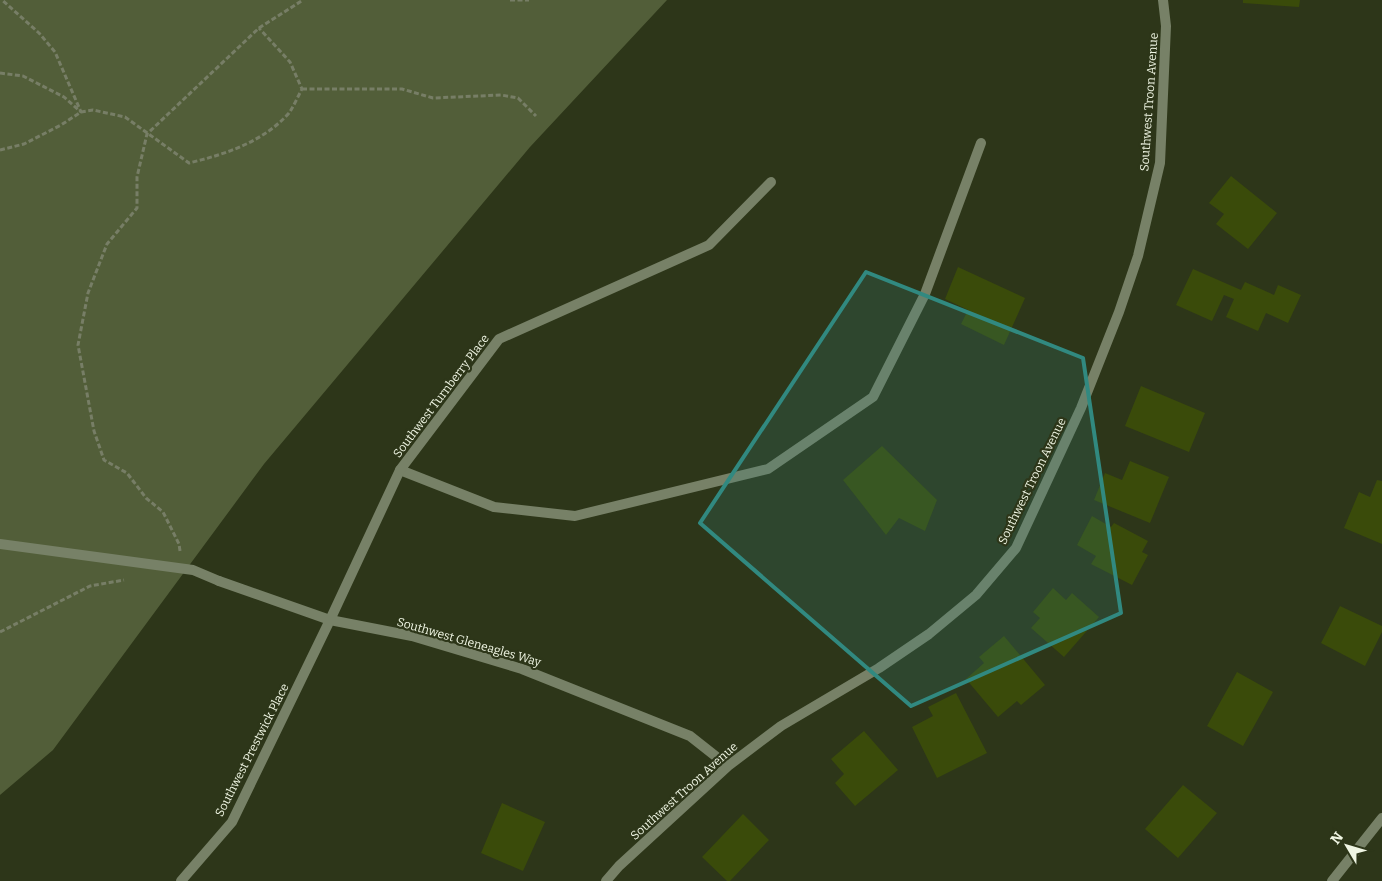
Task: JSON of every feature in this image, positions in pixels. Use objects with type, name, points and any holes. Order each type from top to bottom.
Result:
[{"type":"street","name":"Southwest Troon Avenue","points":[[606,881],[619,866],[728,766],[781,726],[879,668],[929,634],[976,595],[1016,548],[1081,408],[1119,312],[1138,256],[1160,163],[1166,26],[1164,0]]},
{"type":"street","points":[[400,470],[494,507],[575,516],[768,469],[873,397],[926,294],[981,143]]},
{"type":"street","name":"Southwest Turnberry Place","points":[[330,620],[400,470],[499,339],[709,245],[771,182]]},
{"type":"street","name":"Southwest Gleneagles Way","points":[[0,544],[193,570],[330,620],[412,636],[522,669],[690,736],[728,766]]},
{"type":"street","name":"Southwest Prestwick Place","points":[[181,881],[232,822],[330,620]]},
{"type":"street","points":[[1332,881],[1382,818]]},
{"type":"path","points":[[2,0],[39,33],[55,52],[81,112]]},
{"type":"path","points":[[183,569],[179,544],[163,512],[146,498],[127,474],[104,460],[94,431],[78,345],[88,293],[107,244],[137,208],[137,177],[147,134],[259,28],[303,0]]},
{"type":"path","points":[[510,0],[529,0]]},
{"type":"path","points":[[259,28],[290,62],[302,89]]},
{"type":"path","points":[[0,73],[23,76],[64,97],[81,112]]},
{"type":"path","points":[[0,150],[24,144],[61,125],[81,112],[93,110],[125,117],[189,163],[218,156],[260,138],[289,112],[302,89]]},
{"type":"path","points":[[302,89],[402,89],[433,98],[501,95],[518,98],[536,116]]},
{"type":"path","points":[[0,632],[90,586],[127,580]]},
{"type":"highlighted area","points":[[866,272],[1083,358],[1121,613],[911,706],[700,523]]},
{"type":"green space","points":[[0,0],[667,0],[530,147],[264,464],[53,750],[0,795]]},
{"type":"building","points":[[1243,0],[1300,0],[1299,7],[1243,3]]},
{"type":"building","points":[[1231,176],[1277,213],[1248,249],[1216,224],[1224,214],[1209,203]]},
{"type":"building","points":[[958,267],[1025,298],[1004,345],[961,324],[968,310],[945,299]]},
{"type":"building","points":[[1193,269],[1241,290],[1245,282],[1274,295],[1278,285],[1301,295],[1288,323],[1266,313],[1258,331],[1226,317],[1234,299],[1224,295],[1212,321],[1176,305]]},
{"type":"building","points":[[1141,386],[1205,413],[1189,452],[1125,426]]},
{"type":"building","points":[[882,446],[937,500],[925,531],[899,518],[886,535],[843,480]]},
{"type":"building","points":[[1130,461],[1169,477],[1150,523],[1094,500],[1105,473],[1122,480]]},
{"type":"building","points":[[1377,480],[1382,481],[1382,544],[1344,528],[1359,492],[1370,497]]},
{"type":"building","points":[[1092,516],[1111,527],[1114,523],[1148,541],[1142,552],[1148,555],[1132,585],[1091,564],[1096,556],[1077,545]]},
{"type":"building","points":[[1053,588],[1066,600],[1072,593],[1099,617],[1064,657],[1031,628],[1040,618],[1033,612]]},
{"type":"building","points":[[1340,606],[1382,626],[1382,632],[1365,666],[1321,643]]},
{"type":"building","points":[[1004,636],[1045,685],[1021,705],[1017,701],[998,717],[966,679],[984,663],[979,657]]},
{"type":"building","points":[[1237,672],[1273,692],[1243,746],[1207,726]]},
{"type":"building","points":[[956,693],[987,753],[937,778],[912,727],[933,716],[928,707]]},
{"type":"building","points":[[864,731],[898,770],[855,806],[835,783],[844,774],[831,759]]},
{"type":"building","points":[[1183,785],[1217,813],[1178,858],[1145,829]]},
{"type":"building","points":[[502,803],[545,822],[523,871],[481,853]]},
{"type":"building","points":[[743,814],[769,840],[730,881],[727,881],[702,857]]}]
